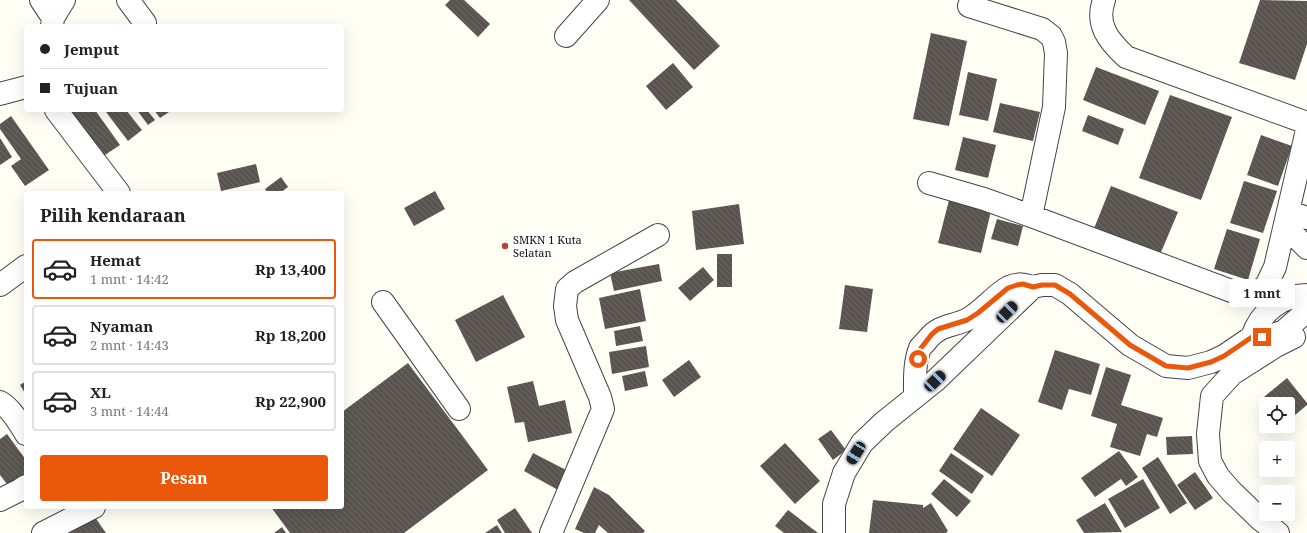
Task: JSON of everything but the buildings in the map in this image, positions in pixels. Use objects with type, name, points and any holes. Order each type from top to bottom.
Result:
[{"type":"street","points":[[41,0],[56,15]]},
{"type":"street","points":[[128,0],[145,23]]},
{"type":"street","points":[[566,36],[598,0]]},
{"type":"street","points":[[1104,0],[1101,17],[1104,30],[1112,43],[1126,57],[1307,123]]},
{"type":"street","points":[[969,6],[1042,29],[1051,36],[1054,42],[1056,53],[1054,107],[1032,216]]},
{"type":"street","points":[[0,94],[24,88]]},
{"type":"street","points":[[58,112],[117,191]]},
{"type":"street","points":[[929,183],[984,199],[1032,216],[1242,295],[1254,294],[1266,286],[1293,220],[1307,130]]},
{"type":"street","points":[[1293,220],[1296,237],[1307,248]]},
{"type":"street","points":[[551,533],[603,409],[600,397],[567,320],[565,306],[567,289],[575,282],[658,235]]},
{"type":"street","points":[[0,286],[24,268]]},
{"type":"street","points":[[916,397],[915,372],[918,359],[921,348],[932,334],[938,329],[967,320],[978,313],[1008,288],[1017,285],[1023,284],[1033,287],[1055,285],[1070,294],[1130,345],[1166,366],[1188,368],[1211,362],[1224,356],[1252,337],[1273,335],[1284,331],[1300,318],[1307,306]]},
{"type":"street","points":[[834,533],[834,504],[844,473],[862,443],[884,422],[935,381],[1033,287]]},
{"type":"street","points":[[1252,337],[1256,327],[1274,306],[1296,295],[1307,295]]},
{"type":"street","points":[[383,302],[459,409]]},
{"type":"street","points":[[1278,533],[1261,520],[1231,491],[1218,476],[1210,461],[1208,434],[1212,396],[1232,374],[1276,346],[1307,330]]},
{"type":"street","points":[[0,402],[5,405],[15,417],[24,431]]},
{"type":"street","points":[[0,500],[24,487]]},
{"type":"street","points":[[43,533],[90,509]]},
{"type":"place","name":"SMKN 1 Kuta Selatan","points":[[505,246]]},
{"type":"route","points":[[918,359],[921,348],[938,329],[967,320],[978,313],[1008,288],[1023,284],[1033,287],[1055,285],[1070,294],[1130,345],[1166,366],[1188,368],[1211,362],[1224,356],[1252,337],[1262,337]]}]
